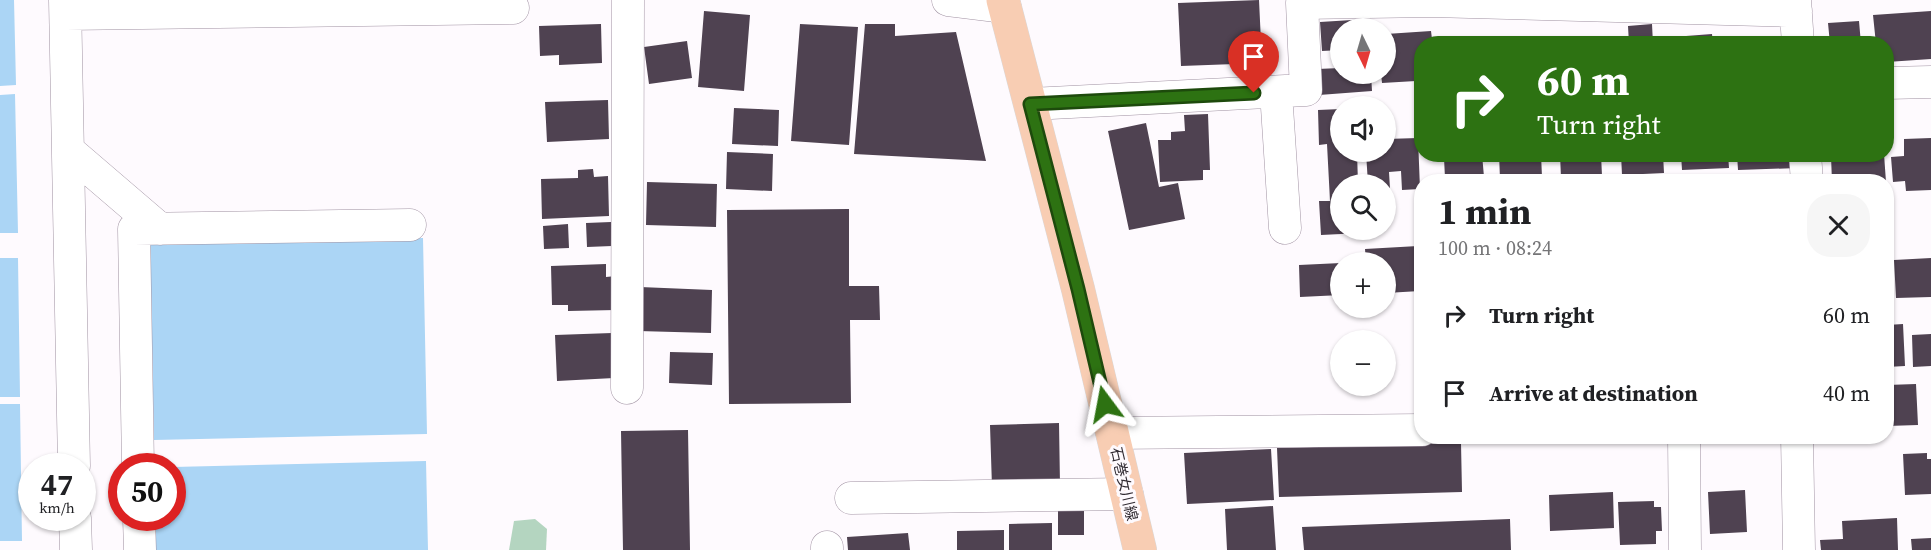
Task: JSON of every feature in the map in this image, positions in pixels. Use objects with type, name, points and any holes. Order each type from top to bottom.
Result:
[{"type":"main road","name":"石巻女川線","points":[[1004,3],[1076,278],[1140,550]]},
{"type":"street","points":[[627,388],[628,0]]},
{"type":"street","points":[[948,0],[1004,3]]},
{"type":"street","points":[[1030,104],[1306,90],[1302,3],[1432,1],[1795,5],[1797,36]]},
{"type":"street","points":[[74,453],[66,7],[513,8]]},
{"type":"street","points":[[1894,83],[1931,81]]},
{"type":"street","points":[[1276,92],[1285,228]]},
{"type":"street","points":[[69,152],[160,229]]},
{"type":"street","points":[[138,453],[134,229],[410,225]]},
{"type":"street","points":[[1112,434],[1414,430]]},
{"type":"street","points":[[1684,444],[1685,550]]},
{"type":"street","points":[[1797,444],[1798,550]]},
{"type":"street","points":[[851,498],[1127,494]]},
{"type":"street","points":[[75,531],[76,550]]},
{"type":"street","points":[[139,531],[140,550]]},
{"type":"green space","points":[[535,519],[547,529],[546,550],[509,550],[514,521]]},
{"type":"water","points":[[0,0],[14,0],[16,85],[0,86]]},
{"type":"water","points":[[15,94],[18,233],[0,233],[0,95]]},
{"type":"water","points":[[423,238],[427,434],[154,440],[150,244]]},
{"type":"water","points":[[0,258],[18,258],[20,397],[0,397]]},
{"type":"water","points":[[0,404],[20,404],[18,531],[22,531],[22,541],[0,541]]},
{"type":"water","points":[[426,461],[428,550],[155,550],[154,531],[186,531],[186,467]]},
{"type":"building","points":[[1259,0],[1262,63],[1181,66],[1178,3]]},
{"type":"building","points":[[704,11],[750,15],[744,91],[698,87]]},
{"type":"building","points":[[1931,11],[1931,59],[1894,62],[1894,36],[1875,36],[1873,15]]},
{"type":"building","points":[[1330,21],[1330,51],[1322,51],[1320,22]]},
{"type":"building","points":[[1859,21],[1860,36],[1829,36],[1828,23]]},
{"type":"building","points":[[601,24],[602,63],[559,65],[559,55],[540,56],[539,26]]},
{"type":"building","points":[[800,24],[858,27],[849,145],[791,141]]},
{"type":"building","points":[[865,24],[895,24],[895,36],[956,32],[986,161],[854,154]]},
{"type":"building","points":[[1652,24],[1653,36],[1629,36],[1628,26]]},
{"type":"building","points":[[1431,31],[1432,36],[1414,36],[1414,81],[1396,82],[1396,33]]},
{"type":"building","points":[[1712,34],[1712,36],[1686,36]]},
{"type":"building","points":[[687,41],[692,78],[649,84],[644,47]]},
{"type":"building","points":[[1330,68],[1330,84],[1372,84],[1372,91],[1319,95],[1317,69]]},
{"type":"building","points":[[608,100],[609,139],[547,142],[545,102]]},
{"type":"building","points":[[734,108],[779,110],[778,146],[732,144]]},
{"type":"building","points":[[1330,109],[1330,162],[1357,162],[1358,174],[1330,174],[1330,201],[1327,144],[1319,145],[1318,110]]},
{"type":"building","points":[[1208,114],[1210,170],[1203,170],[1203,180],[1160,182],[1158,140],[1171,140],[1171,132],[1185,131],[1184,115]]},
{"type":"building","points":[[1146,123],[1159,187],[1178,183],[1185,219],[1129,230],[1108,131]]},
{"type":"building","points":[[1414,138],[1414,162],[1419,162],[1419,174],[1414,174],[1414,189],[1402,190],[1401,171],[1389,172],[1389,174],[1367,174],[1367,162],[1396,162],[1396,139]]},
{"type":"building","points":[[1931,138],[1931,190],[1906,191],[1905,181],[1894,182],[1891,162],[1894,162],[1894,157],[1904,156],[1904,139]]},
{"type":"building","points":[[727,152],[773,154],[772,191],[726,189]]},
{"type":"building","points":[[1444,162],[1483,162],[1484,174],[1445,174]]},
{"type":"building","points":[[1499,162],[1541,162],[1542,174],[1500,174]]},
{"type":"building","points":[[1560,162],[1601,162],[1602,174],[1561,174]]},
{"type":"building","points":[[1621,162],[1663,162],[1664,173],[1622,174]]},
{"type":"building","points":[[1682,162],[1729,162],[1729,168],[1682,170]]},
{"type":"building","points":[[1738,162],[1798,162],[1798,168],[1738,170]]},
{"type":"building","points":[[1831,162],[1885,162],[1885,174],[1832,174]]},
{"type":"building","points":[[593,169],[594,177],[608,176],[609,216],[542,219],[541,179],[578,178],[578,170]]},
{"type":"building","points":[[647,182],[717,184],[716,227],[646,225]]},
{"type":"building","points":[[1319,201],[1330,201],[1330,235],[1321,235]]},
{"type":"building","points":[[849,209],[849,286],[879,286],[880,320],[850,320],[851,403],[729,404],[727,210]]},
{"type":"building","points":[[611,222],[612,246],[587,247],[586,223]]},
{"type":"building","points":[[568,224],[569,248],[544,249],[543,226]]},
{"type":"building","points":[[1414,246],[1414,291],[1396,292],[1396,252],[1365,252],[1365,249]]},
{"type":"building","points":[[1931,258],[1931,297],[1896,298],[1894,260]]},
{"type":"building","points":[[606,264],[606,277],[616,276],[616,310],[568,311],[568,305],[552,305],[551,266]]},
{"type":"building","points":[[1330,264],[1330,296],[1300,297],[1299,265]]},
{"type":"building","points":[[640,287],[712,290],[711,333],[638,331]]},
{"type":"building","points":[[1903,324],[1905,366],[1894,367],[1894,325]]},
{"type":"building","points":[[612,333],[614,378],[557,381],[555,335]]},
{"type":"building","points":[[1931,334],[1931,366],[1913,367],[1912,335]]},
{"type":"building","points":[[670,352],[713,353],[712,385],[669,383]]},
{"type":"building","points":[[1916,384],[1918,425],[1894,426],[1894,385]]},
{"type":"building","points":[[1059,423],[1060,485],[992,487],[990,425]]},
{"type":"building","points":[[688,430],[690,550],[623,550],[621,431]]},
{"type":"building","points":[[1461,444],[1462,492],[1279,497],[1277,448]]},
{"type":"building","points":[[1271,449],[1274,500],[1187,504],[1184,453]]},
{"type":"building","points":[[1927,453],[1927,459],[1931,459],[1931,494],[1905,495],[1903,454]]},
{"type":"building","points":[[1745,490],[1747,532],[1710,534],[1708,492]]},
{"type":"building","points":[[1613,492],[1614,528],[1550,531],[1549,495]]},
{"type":"building","points":[[1654,501],[1654,507],[1661,507],[1662,531],[1656,531],[1656,544],[1620,545],[1618,502]]},
{"type":"building","points":[[1273,506],[1276,550],[1227,550],[1225,509]]},
{"type":"building","points":[[1058,508],[1084,508],[1084,535],[1058,535]]},
{"type":"building","points":[[1897,518],[1898,550],[1821,550],[1820,540],[1843,539],[1842,521]]},
{"type":"building","points":[[1510,519],[1511,550],[1304,550],[1302,527]]},
{"type":"building","points":[[1052,523],[1052,550],[1009,550],[1009,524]]},
{"type":"building","points":[[1004,530],[1004,550],[957,550],[957,531]]},
{"type":"building","points":[[908,533],[910,550],[848,550],[847,537]]},
{"type":"building","points":[[1931,538],[1931,550],[1912,550],[1911,539]]},
{"type":"route","points":[[1105,404],[1030,104],[1254,93]]}]
